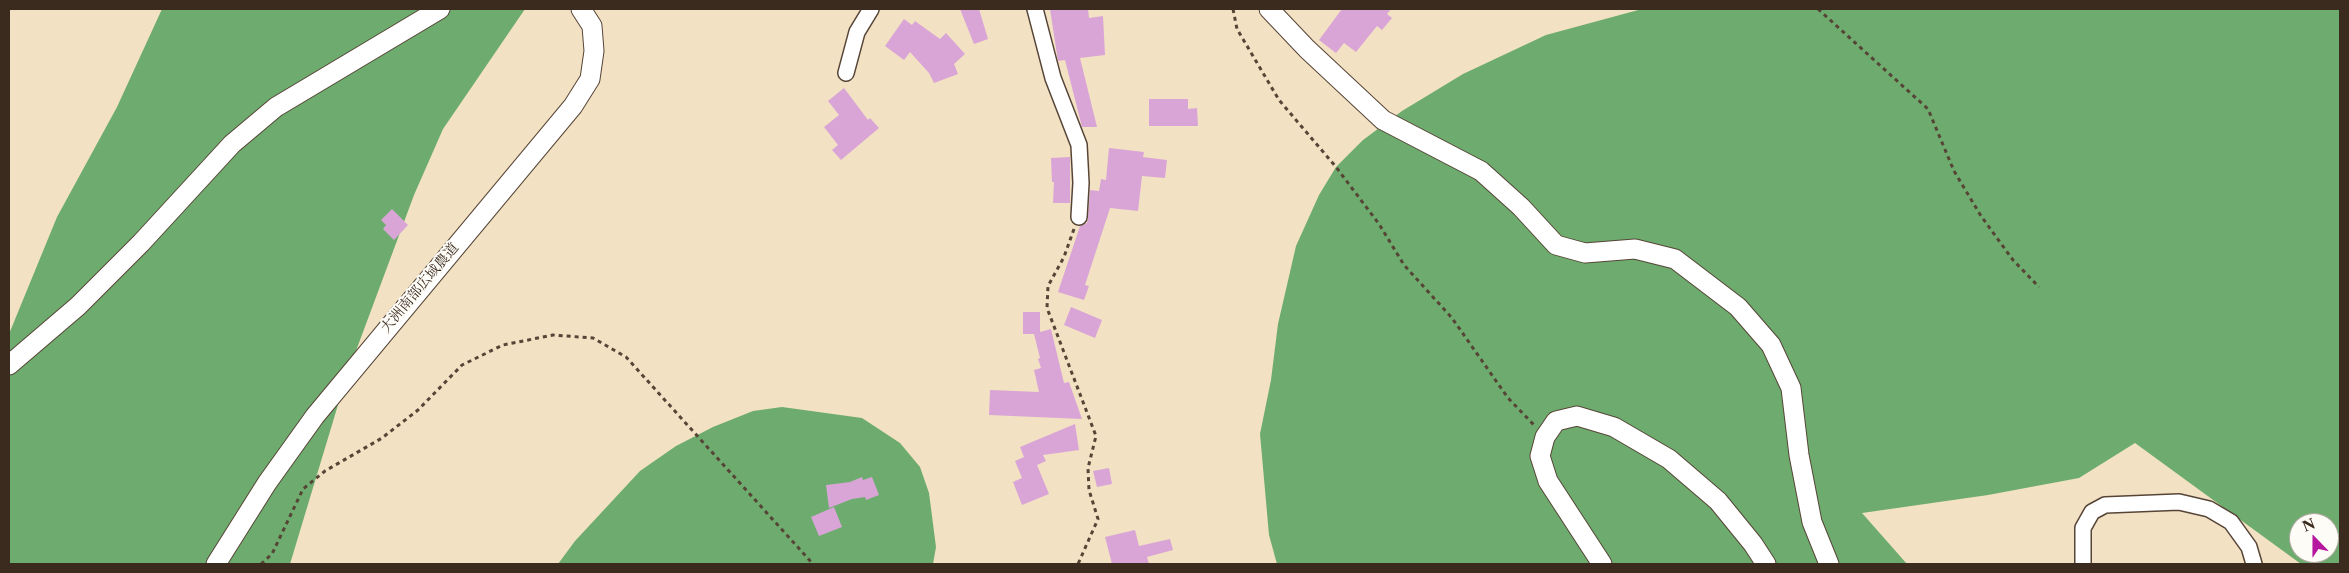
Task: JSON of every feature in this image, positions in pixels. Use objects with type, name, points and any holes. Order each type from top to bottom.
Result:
[{"type":"street","points":[[9,365],[78,306],[232,144],[276,107],[440,9]]},
{"type":"street","name":"大洲南部広域農道","points":[[216,564],[267,483],[315,416],[573,106],[590,79],[594,51],[592,26],[581,9]]},
{"type":"street","points":[[846,74],[857,32],[871,9]]},
{"type":"street","points":[[1035,9],[1053,78],[1079,145],[1081,183],[1078,217]]},
{"type":"street","points":[[1269,9],[1307,49],[1383,120],[1481,171],[1521,207],[1556,245],[1585,253],[1635,249],[1675,260],[1738,307],[1771,345],[1791,388],[1799,455],[1812,522],[1829,564]]},
{"type":"street","points":[[1602,564],[1548,481],[1540,456],[1545,437],[1556,421],[1577,416],[1614,427],[1669,459],[1718,501],[1753,544],[1766,564]]},
{"type":"street","points":[[2082,564],[2082,528],[2092,512],[2105,505],[2179,502],[2209,509],[2231,522],[2249,547],[2254,564]]},
{"type":"path","points":[[1233,9],[1237,29],[1279,100],[1336,167],[1379,224],[1404,265],[1452,318],[1508,398],[1545,437]]},
{"type":"path","points":[[1818,9],[1928,109],[1954,171],[1972,201],[2013,260],[2039,288]]},
{"type":"path","points":[[1078,217],[1064,257],[1048,286],[1047,308],[1096,436],[1088,468],[1089,490],[1098,519],[1078,564]]},
{"type":"path","points":[[261,564],[272,554],[303,489],[324,471],[382,438],[418,410],[462,365],[503,345],[553,335],[593,338],[626,357],[813,564]]},
{"type":"green space","points":[[162,9],[525,9],[443,129],[414,195],[347,375],[290,564],[9,564],[9,334],[57,217],[117,107]]},
{"type":"green space","points":[[1642,9],[2340,9],[2340,564],[2300,563],[2339,563],[2339,513],[2289,513],[2289,555],[2135,443],[2079,478],[1988,495],[1862,513],[1907,564],[1277,564],[1269,535],[1260,434],[1271,380],[1278,324],[1296,246],[1319,195],[1336,167],[1363,140],[1402,111],[1463,74],[1546,35]]},
{"type":"green space","points":[[782,407],[862,418],[900,443],[920,467],[929,493],[936,547],[933,564],[558,564],[575,541],[640,471],[676,446],[713,427],[753,411]]},
{"type":"building","points":[[960,9],[979,9],[988,39],[974,44]]},
{"type":"building","points":[[1050,9],[1088,9],[1089,18],[1103,16],[1105,55],[1080,58],[1097,127],[1082,127],[1065,60],[1058,61]]},
{"type":"building","points":[[1342,9],[1391,9],[1387,14],[1392,18],[1382,30],[1377,26],[1356,52],[1344,43],[1336,53],[1319,40]]},
{"type":"building","points":[[904,19],[912,25],[915,21],[940,39],[946,33],[965,54],[954,64],[958,74],[934,83],[929,73],[910,52],[904,60],[885,46]]},
{"type":"building","points":[[844,88],[868,120],[870,118],[879,128],[841,160],[832,150],[838,145],[824,127],[839,115],[828,101]]},
{"type":"building","points":[[1149,99],[1188,99],[1188,109],[1197,108],[1198,126],[1149,126]]},
{"type":"building","points":[[1109,148],[1144,152],[1143,157],[1167,160],[1165,178],[1142,176],[1138,211],[1110,208],[1085,285],[1089,286],[1084,300],[1058,292],[1080,226],[1087,223],[1090,190],[1099,191],[1101,179],[1106,180]]},
{"type":"building","points":[[1070,157],[1070,203],[1053,203],[1054,182],[1052,182],[1051,158]]},
{"type":"building","points":[[392,209],[408,225],[394,240],[383,229],[386,225],[381,220]]},
{"type":"building","points":[[1071,307],[1102,320],[1095,338],[1064,325]]},
{"type":"building","points":[[1023,312],[1040,312],[1040,332],[1051,329],[1064,383],[1069,382],[1082,419],[989,415],[990,390],[1039,392],[1034,370],[1041,368],[1038,359],[1040,358],[1034,334],[1023,334]]},
{"type":"building","points":[[1075,424],[1079,450],[1043,455],[1046,461],[1037,465],[1049,494],[1022,505],[1013,482],[1022,478],[1015,461],[1024,457],[1020,447]]},
{"type":"building","points":[[1109,468],[1112,484],[1097,487],[1093,471]]},
{"type":"building","points":[[862,477],[863,480],[872,477],[879,495],[866,500],[865,497],[852,499],[829,508],[826,485],[850,482]]},
{"type":"building","points":[[834,507],[842,527],[819,536],[811,517]]},
{"type":"building","points":[[1135,530],[1139,546],[1170,539],[1173,550],[1147,557],[1149,564],[1112,564],[1105,537]]}]
